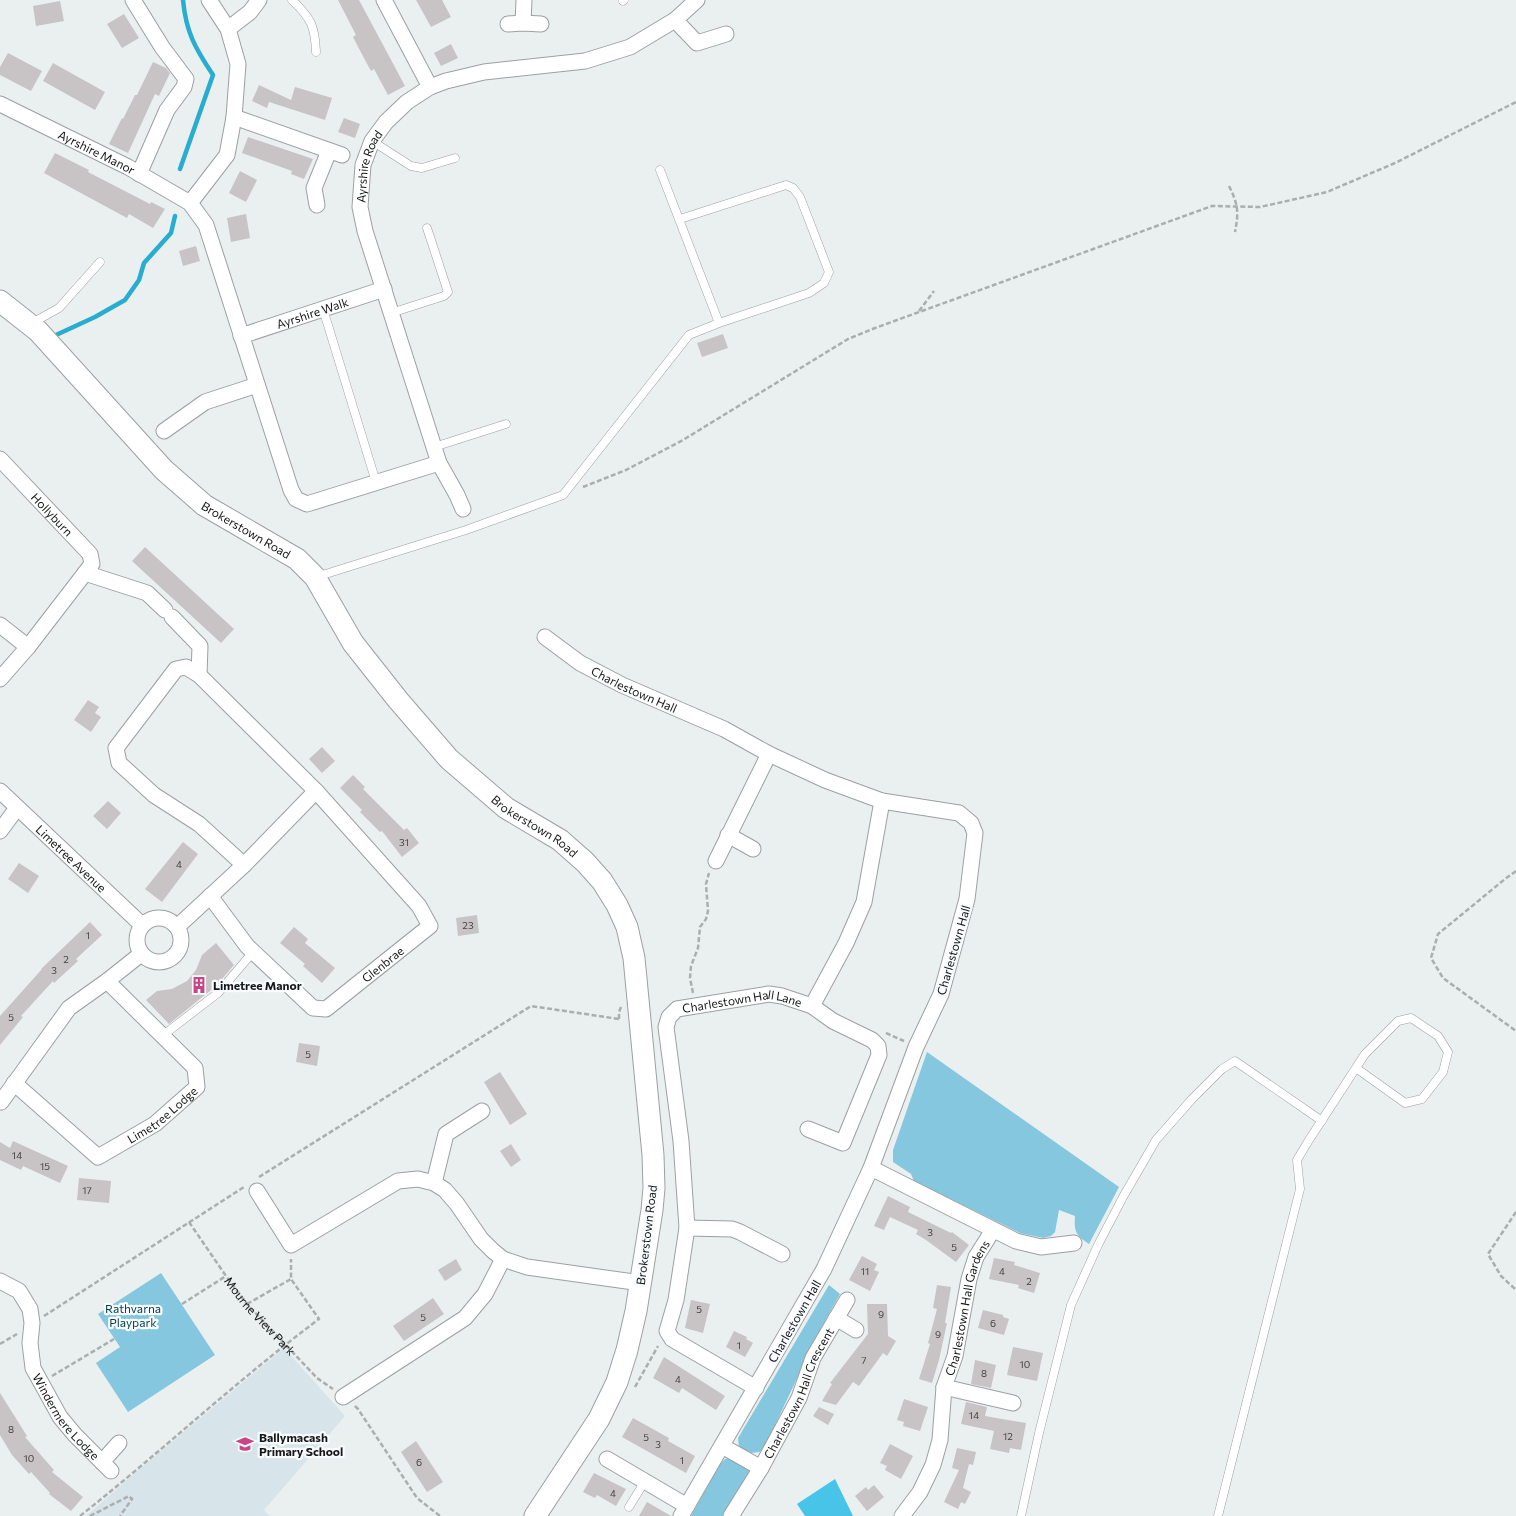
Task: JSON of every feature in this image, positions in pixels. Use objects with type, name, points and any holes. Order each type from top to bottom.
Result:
[{"type":"street","points":[[133,0],[162,47],[186,79],[184,87],[167,110],[139,174]]},
{"type":"street","points":[[209,0],[228,29],[238,64],[234,117],[227,155],[190,203],[206,225],[290,490],[296,499],[307,504],[439,463]]},
{"type":"street","points":[[228,29],[250,12],[259,0]]},
{"type":"street","points":[[384,0],[430,87]]},
{"type":"street","points":[[524,0],[515,23],[541,24]]},
{"type":"street","name":"Ayrshire Road","points":[[463,509],[439,463],[365,231],[360,207],[363,165],[372,141],[386,122],[407,102],[430,87],[484,72],[585,61],[630,47],[675,20],[697,0]]},
{"type":"street","points":[[675,20],[697,43],[726,34]]},
{"type":"street","name":"Ayrshire Manor","points":[[0,104],[139,174],[190,203]]},
{"type":"street","points":[[234,117],[335,153],[314,188],[316,205]]},
{"type":"street","name":"Ayrshire Walk","points":[[242,336],[384,289]]},
{"type":"street","name":"Brokerstown Road","points":[[0,301],[38,331],[164,470],[204,505],[297,559],[315,578],[353,643],[398,700],[449,759],[506,808],[560,840],[585,862],[602,881],[617,905],[627,927],[634,958],[652,1155],[653,1196],[641,1283],[629,1342],[618,1382],[599,1419],[535,1516]]},
{"type":"street","points":[[164,430],[205,402],[257,385]]},
{"type":"street","name":"Hollyburn","points":[[0,459],[90,554],[92,564],[28,647],[0,679]]},
{"type":"street","points":[[85,574],[147,593],[200,646],[199,676]]},
{"type":"street","points":[[0,625],[28,647]]},
{"type":"street","name":"Charlestown Hall","points":[[545,637],[580,663],[622,685],[724,729],[769,754],[825,780],[882,801],[959,813],[971,823],[975,833],[965,909],[941,994],[916,1047],[871,1168],[824,1269],[684,1511]]},
{"type":"street","name":"Glenbrae","points":[[210,896],[247,946],[313,1008],[326,1009],[430,926],[419,906],[316,791],[199,676],[186,667],[176,669],[116,748],[119,763],[154,796],[199,824],[244,865]]},
{"type":"street","points":[[716,861],[769,754]]},
{"type":"street","name":"Limetree Avenue","points":[[0,791],[142,925]]},
{"type":"street","points":[[177,927],[244,865],[316,791]]},
{"type":"street","points":[[812,1006],[846,943],[864,902],[882,801]]},
{"type":"street","points":[[0,831],[17,808]]},
{"type":"street","points":[[728,835],[753,849]]},
{"type":"street","points":[[154,918],[173,922],[181,933],[182,940],[178,953],[173,958],[160,963],[146,958],[141,954],[137,939],[142,925],[154,918]]},
{"type":"street","points":[[1,1102],[69,1008],[141,954]]},
{"type":"street","name":"Limetree Lodge","points":[[14,1083],[98,1157],[155,1124],[197,1087],[195,1068],[107,981]]},
{"type":"street","name":"Charlestown Hall Lane","points":[[756,1388],[672,1339],[667,1331],[676,1300],[686,1228],[681,1141],[666,1027],[669,1017],[677,1009],[769,994],[782,996],[812,1006],[833,1021],[872,1040],[878,1046],[879,1055],[843,1143],[808,1129]]},
{"type":"street","points":[[434,1183],[446,1134],[482,1111]]},
{"type":"street","name":"Charlestown Hall Gardens","points":[[871,1168],[1016,1241],[1041,1247],[1074,1243]]},
{"type":"street","points":[[256,1184],[290,1245],[398,1181],[418,1179],[434,1183],[445,1190],[481,1239],[503,1260],[527,1267],[641,1283]]},
{"type":"street","points":[[686,1228],[740,1232],[782,1254]]},
{"type":"street","name":"Charlestown Hall Gardens","points":[[902,1516],[920,1492],[933,1465],[940,1440],[944,1387],[955,1356],[969,1279],[976,1258],[993,1230]]},
{"type":"street","points":[[343,1397],[465,1318],[486,1294],[503,1260]]},
{"type":"street","name":"Windermere Lodge","points":[[0,1281],[19,1291],[30,1308],[32,1323],[30,1343],[33,1368],[60,1418],[106,1467],[119,1443]]},
{"type":"street","name":"Charlestown Hall Crescent","points":[[731,1516],[761,1468],[799,1398],[814,1358],[846,1300]]},
{"type":"street","name":"Charlestown Hall Crescent","points":[[836,1318],[856,1330]]},
{"type":"street","name":"Charlestown Hall Gardens","points":[[944,1387],[1012,1403]]},
{"type":"street","name":"Charlestown Hall Crescent","points":[[722,1446],[761,1468]]},
{"type":"street","points":[[607,1459],[645,1481],[684,1511]]},
{"type":"lane","points":[[292,0],[305,12],[316,33],[316,52]]},
{"type":"lane","points":[[372,141],[411,166],[422,168],[455,158]]},
{"type":"lane","points":[[660,170],[719,323]]},
{"type":"lane","points":[[315,578],[466,530],[563,495],[688,335],[809,294],[824,283],[829,272],[800,196],[793,188],[786,185],[680,219]]},
{"type":"lane","points":[[391,313],[444,296],[448,292],[427,228]]},
{"type":"lane","points":[[30,324],[59,308],[100,262]]},
{"type":"lane","points":[[323,309],[376,482]]},
{"type":"lane","points":[[434,447],[506,424]]},
{"type":"lane","points":[[162,1036],[218,993],[253,952]]},
{"type":"lane","points":[[1218,1516],[1300,1189],[1297,1160],[1356,1068],[1366,1054],[1398,1021],[1411,1018],[1438,1036],[1448,1052],[1443,1072],[1422,1099],[1405,1103],[1356,1068]]},
{"type":"lane","points":[[1021,1516],[1039,1433],[1071,1305],[1098,1245],[1156,1140],[1192,1099],[1222,1069],[1235,1061],[1322,1121]]},
{"type":"lane","points":[[629,1507],[645,1481]]},
{"type":"path","points":[[563,495],[626,470],[683,440],[848,339],[1212,206],[1260,207],[1327,192],[1395,163],[1516,102]]},
{"type":"path","points":[[1229,186],[1238,207],[1238,218],[1234,232]]},
{"type":"path","points":[[919,312],[934,291]]},
{"type":"path","points":[[693,994],[690,978],[691,966],[698,948],[700,928],[706,919],[708,911],[706,884],[710,871],[716,861]]},
{"type":"path","points":[[1516,871],[1438,934],[1431,958],[1443,978],[1516,1030]]},
{"type":"path","points":[[0,1344],[189,1222],[256,1184],[532,1006],[619,1019]]},
{"type":"path","points":[[883,1031],[916,1047]]},
{"type":"path","points":[[1516,1212],[1488,1254],[1502,1276],[1516,1290]]},
{"type":"path","name":"Mourne View Park","points":[[189,1222],[247,1304],[317,1378],[358,1409],[417,1498],[440,1516]]},
{"type":"path","points":[[82,1515],[285,1345],[319,1319],[291,1279],[290,1245]]},
{"type":"path","points":[[182,1304],[226,1276]]},
{"type":"path","points":[[247,1304],[291,1279]]},
{"type":"path","points":[[40,1383],[114,1339]]},
{"type":"path","points":[[90,1516],[129,1496],[132,1499],[120,1516]]},
{"type":"shaded area","name":"Ballymacash Primary School","points":[[284,1348],[345,1416],[264,1510],[270,1516],[86,1516],[136,1472]]},
{"type":"shaded area","points":[[835,1479],[853,1516],[805,1516],[797,1504]]},
{"type":"green space","points":[[927,1052],[1119,1187],[1089,1244],[1076,1232],[1075,1216],[1059,1210],[1055,1232],[1051,1236],[1043,1238],[1020,1233],[914,1181],[911,1174],[893,1162],[893,1150]]},
{"type":"green space","name":"Rathvarna Playpark","points":[[161,1273],[215,1355],[128,1412],[96,1363],[120,1347],[98,1314]]},
{"type":"green space","points":[[829,1285],[840,1294],[819,1332],[767,1442],[760,1452],[751,1453],[739,1447],[738,1438]]},
{"type":"green space","points":[[732,1458],[744,1464],[749,1471],[748,1479],[725,1516],[691,1516],[719,1465],[725,1459]]},
{"type":"building","points":[[338,0],[359,0],[405,86],[388,95],[374,69],[371,71],[365,60],[353,37],[356,35]]},
{"type":"building","points":[[416,0],[442,0],[451,17],[431,27]]},
{"type":"building","points":[[60,1],[64,21],[36,26],[33,6]]},
{"type":"building","points":[[124,14],[139,38],[122,48],[107,24]]},
{"type":"building","points":[[451,44],[458,58],[441,66],[434,53]]},
{"type":"building","points":[[8,53],[42,71],[31,91],[0,75],[0,67]]},
{"type":"building","points":[[153,62],[166,68],[170,73],[159,96],[155,94],[128,153],[109,144],[135,95],[137,95]]},
{"type":"building","points":[[53,63],[105,92],[95,110],[43,81]]},
{"type":"building","points":[[259,85],[291,100],[295,87],[332,98],[325,120],[269,102],[267,108],[252,101]]},
{"type":"building","points":[[344,118],[360,124],[355,138],[338,132]]},
{"type":"building","points":[[248,137],[313,159],[304,179],[291,174],[292,171],[242,153]]},
{"type":"building","points":[[55,153],[150,204],[151,202],[165,209],[153,228],[129,214],[127,218],[44,173]]},
{"type":"building","points":[[240,171],[257,180],[246,202],[229,193]]},
{"type":"building","points":[[246,214],[250,238],[231,242],[227,218]]},
{"type":"building","points":[[196,246],[200,261],[183,266],[179,251]]},
{"type":"building","points":[[723,334],[728,348],[702,357],[697,343]]},
{"type":"building","points":[[145,547],[234,629],[221,643],[132,561]]},
{"type":"building","points":[[88,700],[99,707],[95,713],[101,717],[91,732],[74,720]]},
{"type":"building","points":[[322,747],[335,761],[322,773],[309,759]]},
{"type":"building","points":[[353,775],[365,787],[363,789],[404,830],[407,828],[419,843],[402,857],[382,831],[380,832],[360,812],[362,810],[340,788]]},
{"type":"building","points":[[108,801],[121,813],[107,829],[93,816]]},
{"type":"building","points":[[183,842],[198,854],[162,902],[145,889]]},
{"type":"building","points":[[19,863],[39,876],[28,893],[8,879]]},
{"type":"building","points":[[477,915],[479,933],[458,936],[456,918]]},
{"type":"building","points":[[90,922],[102,935],[76,959],[78,961],[54,983],[53,981],[21,1016],[23,1017],[0,1045],[0,1016],[41,969]]},
{"type":"building","points":[[294,927],[308,939],[305,943],[335,968],[322,983],[303,966],[305,964],[280,943]]},
{"type":"building","name":"Limetree Manor","points":[[216,943],[234,965],[216,986],[169,1024],[146,1000],[157,991],[172,989],[187,981],[196,970],[202,955]]},
{"type":"building","points":[[299,1043],[320,1046],[317,1066],[296,1062]]},
{"type":"building","points":[[500,1072],[527,1114],[510,1125],[484,1082]]},
{"type":"building","points":[[13,1141],[68,1166],[60,1183],[23,1166],[21,1170],[0,1160],[0,1142],[10,1148]]},
{"type":"building","points":[[511,1144],[521,1160],[511,1167],[500,1151]]},
{"type":"building","points":[[79,1178],[111,1181],[109,1203],[77,1200]]},
{"type":"building","points":[[888,1196],[910,1207],[908,1212],[952,1232],[969,1245],[956,1262],[916,1234],[918,1230],[890,1217],[884,1230],[874,1226]]},
{"type":"building","points":[[862,1256],[877,1264],[874,1270],[879,1272],[870,1291],[849,1280]]},
{"type":"building","points":[[994,1258],[1015,1262],[1014,1265],[1040,1273],[1034,1293],[1018,1288],[1019,1285],[989,1279]]},
{"type":"building","points":[[456,1259],[462,1270],[445,1281],[438,1270]]},
{"type":"building","points":[[937,1285],[951,1287],[945,1323],[947,1323],[932,1383],[919,1379],[930,1344],[928,1343],[937,1309],[933,1308]]},
{"type":"building","points":[[433,1298],[444,1314],[404,1341],[393,1326]]},
{"type":"building","points":[[691,1300],[710,1304],[703,1333],[685,1328]]},
{"type":"building","points":[[867,1304],[887,1304],[888,1336],[896,1341],[887,1356],[883,1353],[859,1386],[853,1382],[836,1405],[822,1401],[832,1384],[830,1383],[868,1334]]},
{"type":"building","points":[[983,1310],[1003,1315],[1003,1317],[1009,1319],[1004,1335],[978,1328]]},
{"type":"building","points":[[734,1331],[747,1337],[746,1339],[753,1343],[745,1357],[726,1347]]},
{"type":"building","points":[[1013,1347],[1043,1353],[1037,1381],[1007,1375]]},
{"type":"building","points":[[664,1357],[725,1396],[716,1410],[682,1388],[679,1393],[653,1378]]},
{"type":"building","points":[[975,1360],[996,1365],[991,1388],[971,1384]]},
{"type":"building","points":[[0,1393],[27,1436],[25,1437],[54,1470],[52,1472],[83,1497],[71,1511],[49,1494],[31,1472],[29,1474],[12,1455],[0,1435]]},
{"type":"building","points":[[904,1399],[928,1407],[920,1431],[903,1426],[904,1422],[897,1420]]},
{"type":"building","points":[[966,1402],[987,1407],[985,1416],[1026,1423],[1021,1450],[1010,1448],[1009,1453],[990,1449],[994,1431],[961,1424]]},
{"type":"building","points":[[819,1407],[834,1414],[828,1425],[813,1416]]},
{"type":"building","points":[[633,1418],[669,1438],[668,1441],[695,1456],[686,1473],[622,1437]]},
{"type":"building","points":[[416,1441],[443,1482],[427,1492],[401,1452]]},
{"type":"building","points":[[890,1444],[913,1456],[901,1479],[885,1470],[887,1466],[880,1463]]},
{"type":"building","points":[[957,1448],[976,1452],[973,1465],[969,1464],[963,1488],[971,1492],[965,1504],[961,1502],[958,1509],[944,1502],[959,1470],[952,1468]]},
{"type":"building","points":[[594,1473],[626,1489],[616,1506],[597,1495],[595,1498],[583,1492]]},
{"type":"building","points":[[874,1485],[884,1497],[867,1511],[855,1496],[866,1487],[868,1490]]},
{"type":"building","points":[[647,1502],[671,1516],[639,1516]]},
{"type":"waterway","points":[[180,169],[213,75],[192,39],[186,21],[183,0]]},
{"type":"waterway","points":[[56,335],[95,317],[125,300],[139,280],[144,263],[171,233],[175,216]]},
{"type":"place","name":"Limetree Manor","points":[[199,985]]},
{"type":"place","name":"Ballymacash Primary School","points":[[245,1444]]}]
